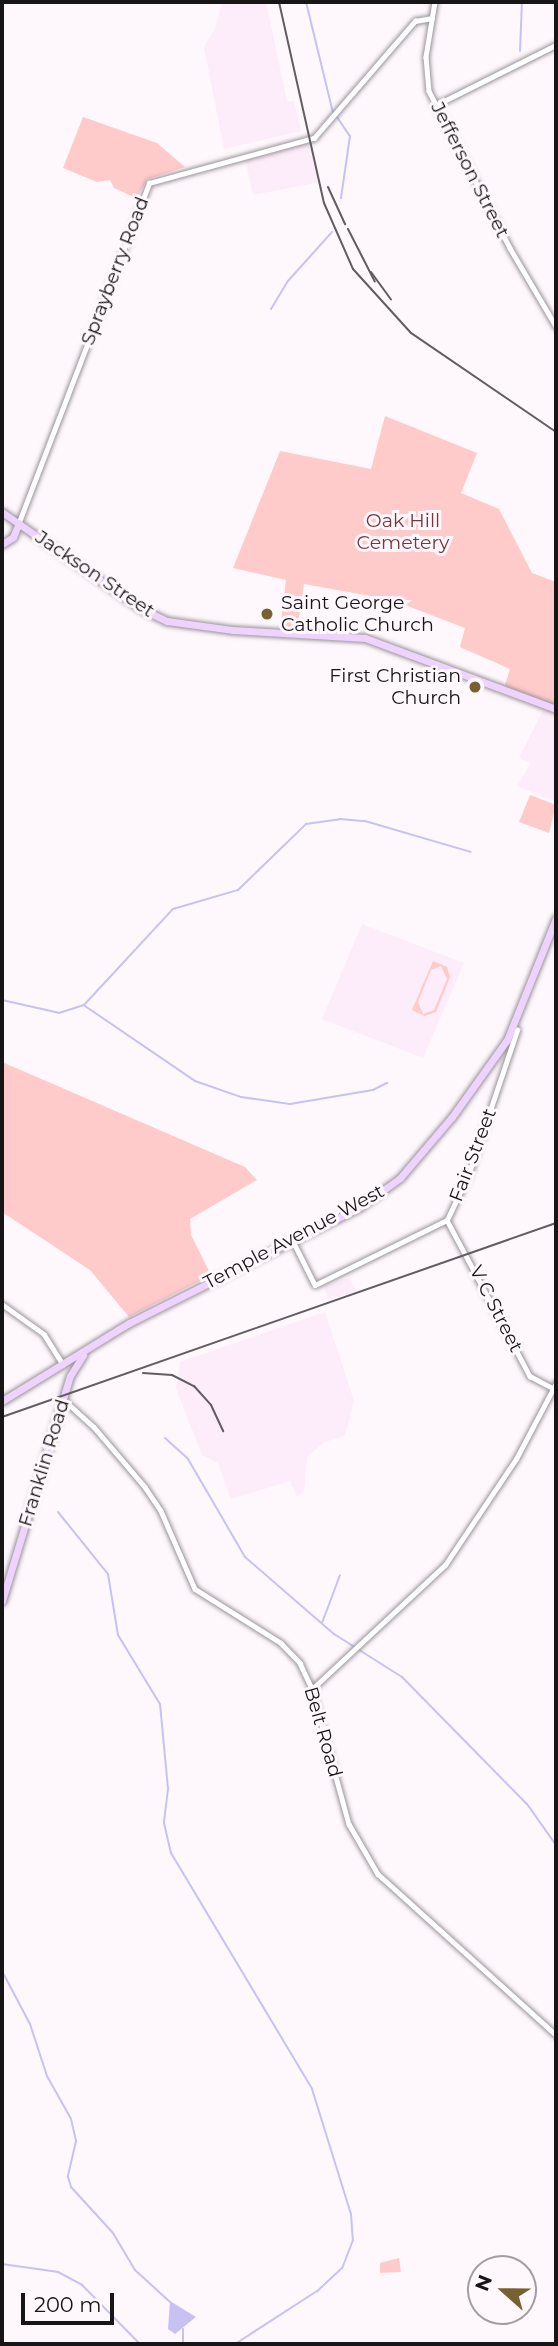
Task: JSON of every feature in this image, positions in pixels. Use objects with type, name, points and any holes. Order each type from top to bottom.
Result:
[{"type":"main road","name":"Jackson Street","points":[[2,512],[140,608],[167,621],[370,639],[556,709]]},
{"type":"main road","points":[[2,544],[13,537],[19,523]]},
{"type":"main road","name":"Temple Avenue West","points":[[2,1401],[48,1376],[129,1323],[359,1207],[400,1178],[453,1117],[514,1031],[556,918]]},
{"type":"main road","points":[[48,1376],[69,1382],[85,1352]]},
{"type":"main road","name":"Franklin Road","points":[[2,1601],[69,1382],[64,1364]]},
{"type":"street","name":"Jefferson Street","points":[[435,2],[425,76],[436,105],[510,248],[556,326]]},
{"type":"street","name":"Sprayberry Road","points":[[19,523],[149,183],[314,138],[415,21],[432,18]]},
{"type":"street","points":[[436,105],[556,45]]},
{"type":"street","name":"Fair Street","points":[[292,1240],[315,1285],[447,1220],[470,1173],[514,1031]]},
{"type":"street","name":"V C Street","points":[[447,1220],[530,1376],[555,1386]]},
{"type":"street","points":[[2,1304],[48,1338],[64,1364]]},
{"type":"street","points":[[312,1689],[445,1565],[516,1459],[555,1386]]},
{"type":"street","name":"Belt Road","points":[[64,1400],[94,1427],[145,1488],[163,1515],[195,1589],[285,1647],[300,1663],[312,1689],[349,1824],[378,1874],[556,2035]]},
{"type":"shaded area","points":[[222,2],[266,2],[287,101],[294,101],[301,131],[224,149],[204,47],[216,26]]},
{"type":"shaded area","points":[[310,140],[321,182],[253,195],[244,155]]},
{"type":"shaded area","points":[[544,708],[556,712],[556,802],[517,786],[531,763],[519,758]]},
{"type":"shaded area","points":[[362,924],[464,963],[423,1058],[322,1019]]},
{"type":"shaded area","points":[[349,1278],[357,1291],[328,1300],[324,1286]]},
{"type":"shaded area","points":[[325,1312],[354,1401],[345,1435],[323,1443],[307,1457],[304,1491],[297,1497],[290,1481],[231,1499],[218,1463],[202,1455],[176,1388],[180,1362]]},
{"type":"shaded area","points":[[170,2301],[196,2317],[175,2334],[168,2329]]},
{"type":"green space","points":[[83,117],[157,143],[185,167],[148,179],[136,198],[114,188],[110,180],[97,182],[63,168]]},
{"type":"green space","name":"Oak Hill Cemetery","points":[[385,416],[477,453],[461,493],[499,509],[532,573],[556,582],[556,706],[504,688],[510,669],[460,647],[465,628],[392,600],[304,584],[297,630],[280,630],[286,580],[233,568],[280,451],[371,469]]},
{"type":"green space","points":[[530,795],[556,805],[549,833],[519,822]]},
{"type":"green space","points":[[433,961],[447,967],[450,977],[436,1012],[424,1016],[412,1010]],"holes":[[[441,966],[447,979],[434,1010],[423,1014],[418,1002],[431,970]]]},
{"type":"green space","points":[[2,1062],[245,1167],[257,1180],[190,1219],[191,1235],[211,1275],[129,1317],[90,1270],[2,1212]]},
{"type":"green space","points":[[399,2258],[401,2272],[380,2273],[380,2263]]},
{"type":"waterway","points":[[306,2],[333,113]]},
{"type":"waterway","points":[[520,51],[522,2]]},
{"type":"waterway","points":[[337,117],[350,136],[341,198]]},
{"type":"waterway","points":[[271,309],[288,281],[332,232]]},
{"type":"waterway","points":[[2,1000],[59,1013],[84,1005],[173,909],[238,890],[306,824],[340,819],[365,821],[471,852]]},
{"type":"waterway","points":[[85,1006],[195,1081],[241,1097],[290,1104],[373,1090],[387,1083]]},
{"type":"waterway","points":[[165,1438],[188,1459],[245,1557],[334,1634],[402,1677],[527,1804],[556,1845]]},
{"type":"waterway","points":[[58,1512],[108,1574],[118,1635],[160,1704],[168,1789],[164,1823],[171,1853],[312,2089],[351,2214],[353,2240],[342,2268],[317,2291],[235,2344]]},
{"type":"waterway","points":[[322,1623],[340,1575]]},
{"type":"waterway","points":[[2,1971],[30,2024],[47,2076],[71,2119],[76,2141],[68,2177],[71,2187],[113,2233],[135,2270],[170,2302]]},
{"type":"waterway","points":[[2,2264],[58,2272],[82,2285],[140,2344]]},
{"type":"waterway","points":[[183,2329],[183,2344]]},
{"type":"railway","points":[[279,2],[324,203],[353,269],[411,333],[556,432]]},
{"type":"railway","points":[[328,187],[345,224]]},
{"type":"railway","points":[[348,229],[375,282]]},
{"type":"railway","points":[[371,272],[391,300]]},
{"type":"railway","points":[[2,1417],[556,1223]]},
{"type":"railway","points":[[143,1373],[172,1375],[194,1386],[211,1405],[223,1431]]},
{"type":"place","name":"Saint George Catholic Church","points":[[267,614]]},
{"type":"place","name":"First Christian Church","points":[[475,687]]}]
